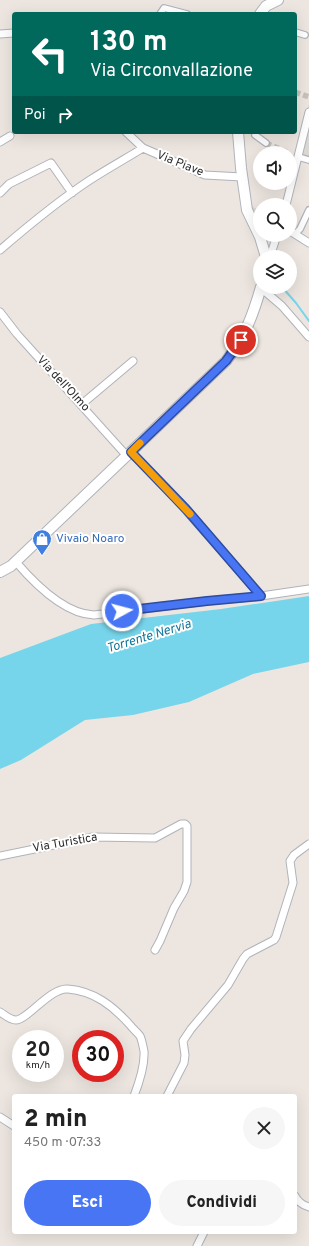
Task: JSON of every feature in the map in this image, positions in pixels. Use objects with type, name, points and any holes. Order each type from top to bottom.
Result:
[{"type":"main road","points":[[262,12],[266,6],[278,0]]},
{"type":"main road","points":[[238,134],[247,210],[266,250]]},
{"type":"main road","points":[[0,572],[16,562],[226,361],[234,351],[246,330],[259,294]]},
{"type":"street","points":[[161,12],[164,8],[179,12]]},
{"type":"street","points":[[0,34],[12,33]]},
{"type":"street","points":[[297,33],[304,35]]},
{"type":"street","points":[[288,198],[298,157],[306,137],[309,113]]},
{"type":"street","name":"Via Piave","points":[[128,134],[143,148],[205,175],[242,177]]},
{"type":"street","points":[[255,135],[266,143]]},
{"type":"street","points":[[0,142],[10,136]]},
{"type":"street","points":[[0,250],[33,222],[90,180],[143,148]]},
{"type":"street","points":[[298,157],[309,160]]},
{"type":"street","points":[[0,193],[9,184],[51,163],[72,193]]},
{"type":"street","points":[[297,231],[300,229],[309,210]]},
{"type":"street","points":[[297,236],[309,243]]},
{"type":"street","points":[[269,294],[282,306],[309,337]]},
{"type":"street","name":"Via dell'Olmo","points":[[0,312],[17,334],[129,454],[186,509],[261,596]]},
{"type":"street","points":[[82,404],[133,361]]},
{"type":"street","points":[[16,562],[25,572],[53,596],[72,610],[85,615],[261,596],[309,589]]},
{"type":"street","name":"Via Turistica","points":[[0,856],[93,837],[155,838],[182,824],[185,824],[187,826],[187,882],[155,950]]},
{"type":"street","points":[[168,1094],[184,1063],[185,1055],[183,1041],[191,1029],[228,985],[243,958],[247,954],[274,940],[276,937],[293,883],[290,861],[294,855],[309,844]]},
{"type":"street","points":[[0,1012],[15,1020],[21,1019],[39,1003],[65,988],[78,990],[92,995],[112,1006],[141,1037],[144,1053],[141,1072],[135,1094]]},
{"type":"street","points":[[0,1117],[12,1125]]},
{"type":"street","points":[[297,1200],[309,1208]]},
{"type":"street","points":[[197,1246],[203,1234]]},
{"type":"shaded area","points":[[309,103],[309,161],[297,158],[297,148],[302,123],[307,114]]},
{"type":"water","name":"Torrente Nervia","points":[[309,596],[309,662],[253,674],[189,702],[133,715],[85,720],[21,760],[0,769],[0,658],[91,624],[221,609]]},
{"type":"waterway","points":[[288,294],[309,321]]},
{"type":"tunnel","points":[[297,93],[309,97]]},
{"type":"tunnel","points":[[266,143],[273,146]]},
{"type":"slow traffic","points":[[140,443],[131,452],[190,514]]},
{"type":"place","name":"Vivaio Noaro","points":[[42,556]]},
{"type":"route","points":[[122,611],[261,596],[186,509],[131,452],[226,361],[241,340]]}]
